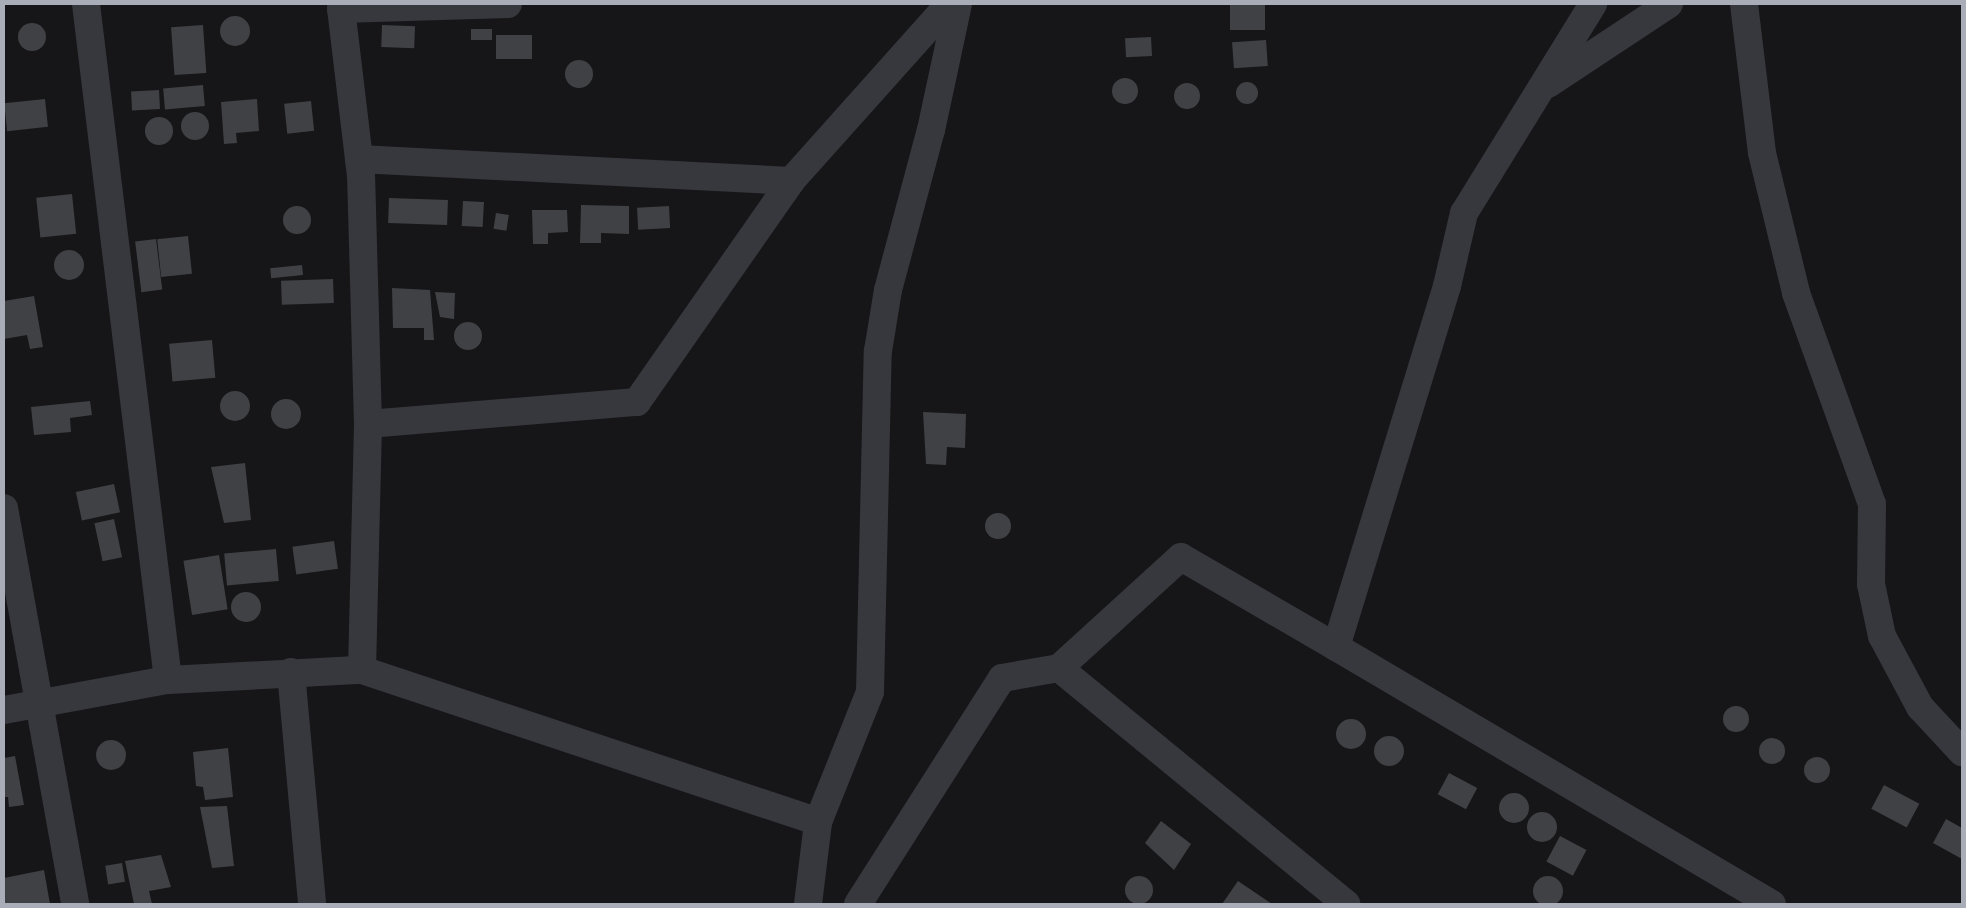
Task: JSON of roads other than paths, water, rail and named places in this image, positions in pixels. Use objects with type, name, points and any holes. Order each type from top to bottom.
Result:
[{"type":"street","points":[[86,4],[168,680]]},
{"type":"street","points":[[362,670],[368,424],[359,159],[341,9],[508,4]]},
{"type":"street","points":[[368,424],[638,402],[790,181],[949,4]]},
{"type":"street","points":[[808,904],[818,822],[870,692],[878,351],[888,290],[932,130],[958,4]]},
{"type":"street","points":[[1336,647],[1447,286],[1464,213],[1593,4]]},
{"type":"street","points":[[1540,89],[1669,4]]},
{"type":"street","points":[[1744,4],[1762,153],[1796,293],[1872,504],[1871,584],[1882,636],[1920,707],[1962,752]]},
{"type":"street","points":[[359,159],[790,181]]},
{"type":"street","points":[[4,508],[36,704],[75,904]]},
{"type":"street","points":[[858,904],[1002,678],[1058,668],[1181,556],[1772,904]]},
{"type":"street","points":[[1058,668],[1346,904]]},
{"type":"street","points":[[4,710],[168,680],[291,672],[362,670],[818,822]]},
{"type":"street","points":[[291,672],[312,904]]}]
